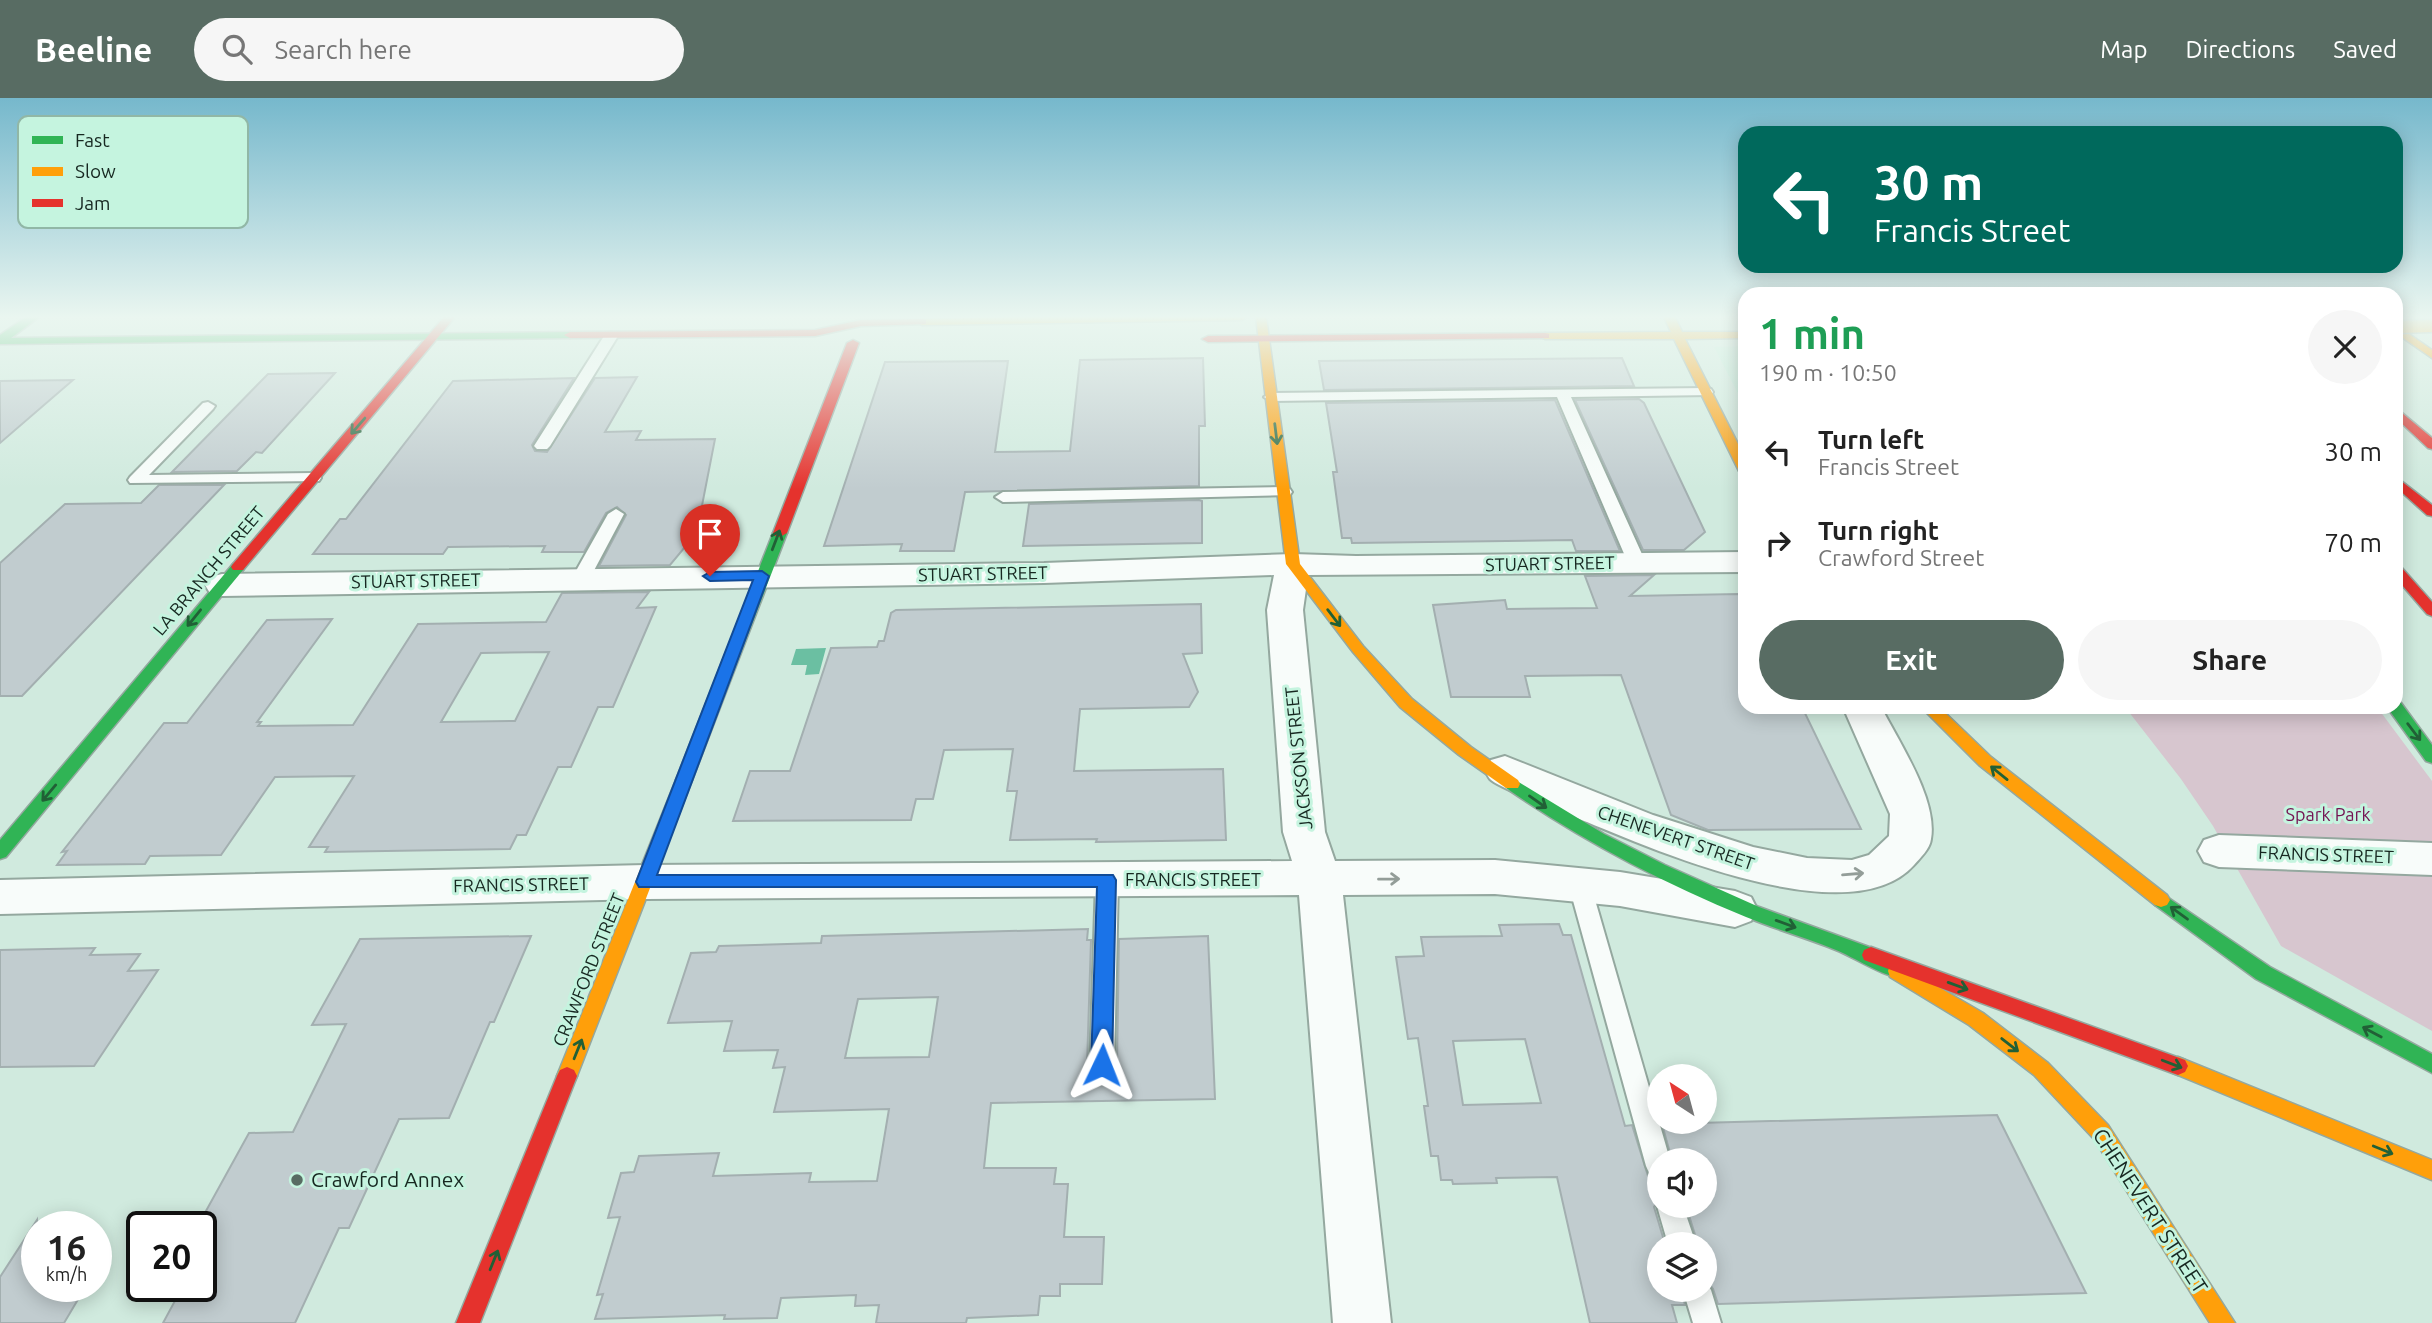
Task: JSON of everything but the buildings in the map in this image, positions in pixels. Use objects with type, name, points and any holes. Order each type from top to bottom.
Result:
[{"type":"main road","name":"LA BRANCH STREET","points":[[0,852],[402,374]]},
{"type":"main road","name":"CRAWFORD STREET","points":[[468,1323],[645,882],[762,576],[847,374]]},
{"type":"main road","name":"JACKSON STREET","points":[[1269,374],[1293,564]]},
{"type":"main road","points":[[1697,374],[1738,457]]},
{"type":"main road","points":[[2403,418],[2432,445]]},
{"type":"main road","points":[[2403,487],[2432,512]]},
{"type":"main road","points":[[1293,564],[1358,649],[1406,703],[1465,751],[1557,816],[1604,842],[1676,878],[1754,912],[2178,1066],[2432,1170]]},
{"type":"main road","points":[[2403,578],[2432,611]]},
{"type":"main road","points":[[1936,714],[1985,761],[2130,878],[2263,974],[2432,1064]]},
{"type":"main road","points":[[2400,714],[2432,757]]},
{"type":"main road","name":"CHENEVERT STREET","points":[[1871,955],[1976,1019],[2041,1069],[2101,1132],[2223,1323]]},
{"type":"street","name":"STUART STREET","points":[[222,585],[1044,573],[1293,564],[1356,566],[1738,562]]},
{"type":"street","name":"JACKSON STREET","points":[[1293,564],[1285,610],[1304,832],[1320,880],[1362,1323]]},
{"type":"street","name":"CHENEVERT STREET","points":[[1465,751],[1588,808],[1756,866],[1812,876],[1857,875],[1883,868],[1910,841],[1911,814],[1865,714]]},
{"type":"street","name":"FRANCIS STREET","points":[[2220,851],[2432,859]]},
{"type":"street","name":"FRANCIS STREET","points":[[0,897],[645,882],[1495,877],[1620,889],[1754,912]]},
{"type":"lane","points":[[542,446],[587,374]]},
{"type":"lane","points":[[1272,397],[1706,392]]},
{"type":"lane","points":[[1562,393],[1637,564]]},
{"type":"lane","points":[[208,405],[136,480],[313,478]]},
{"type":"lane","points":[[1003,497],[1284,492]]},
{"type":"lane","points":[[582,579],[616,514]]},
{"type":"lane","points":[[1102,1065],[1107,880]]},
{"type":"lane","points":[[1580,886],[1654,1148]]},
{"type":"lane","points":[[1700,1302],[1707,1323]]},
{"type":"shaded area","points":[[1728,374],[1738,374],[1738,393]]},
{"type":"shaded area","points":[[826,648],[819,674],[805,675],[807,665],[791,665],[796,649]]},
{"type":"green space","name":"Spark Park","points":[[2130,714],[2382,714],[2432,781],[2432,1031],[2281,946],[2213,826],[2181,779]]},
{"type":"traffic: fast","points":[[684,780],[780,533]]},
{"type":"traffic: fast","points":[[0,852],[238,567]]},
{"type":"traffic: fast","points":[[2400,714],[2432,757]]},
{"type":"traffic: fast","points":[[1512,784],[1598,839],[1659,870],[1753,912],[1862,953],[1897,971]]},
{"type":"traffic: fast","points":[[2161,900],[2263,973],[2432,1064]]},
{"type":"traffic: slow","points":[[1268,374],[1293,564],[1358,649],[1406,703],[1465,751],[1512,784]]},
{"type":"traffic: slow","points":[[1697,374],[1738,457]]},
{"type":"traffic: slow","points":[[1936,714],[1985,761],[2161,900]]},
{"type":"traffic: slow","points":[[567,1076],[684,780]]},
{"type":"traffic: slow","points":[[1897,971],[1976,1019],[2041,1069],[2101,1132],[2223,1323]]},
{"type":"traffic: slow","points":[[2178,1066],[2432,1170]]},
{"type":"traffic: jam","points":[[238,567],[402,374]]},
{"type":"traffic: jam","points":[[780,533],[841,374]]},
{"type":"traffic: jam","points":[[2403,418],[2432,445]]},
{"type":"traffic: jam","points":[[2403,487],[2432,512]]},
{"type":"traffic: jam","points":[[2403,578],[2432,611]]},
{"type":"traffic: jam","points":[[1871,955],[2178,1066]]},
{"type":"traffic: jam","points":[[468,1323],[567,1076]]},
{"type":"place","name":"Crawford Annex","points":[[297,1180]]},
{"type":"route","points":[[710,576],[762,576],[645,882],[1107,880],[1102,1065]]}]
